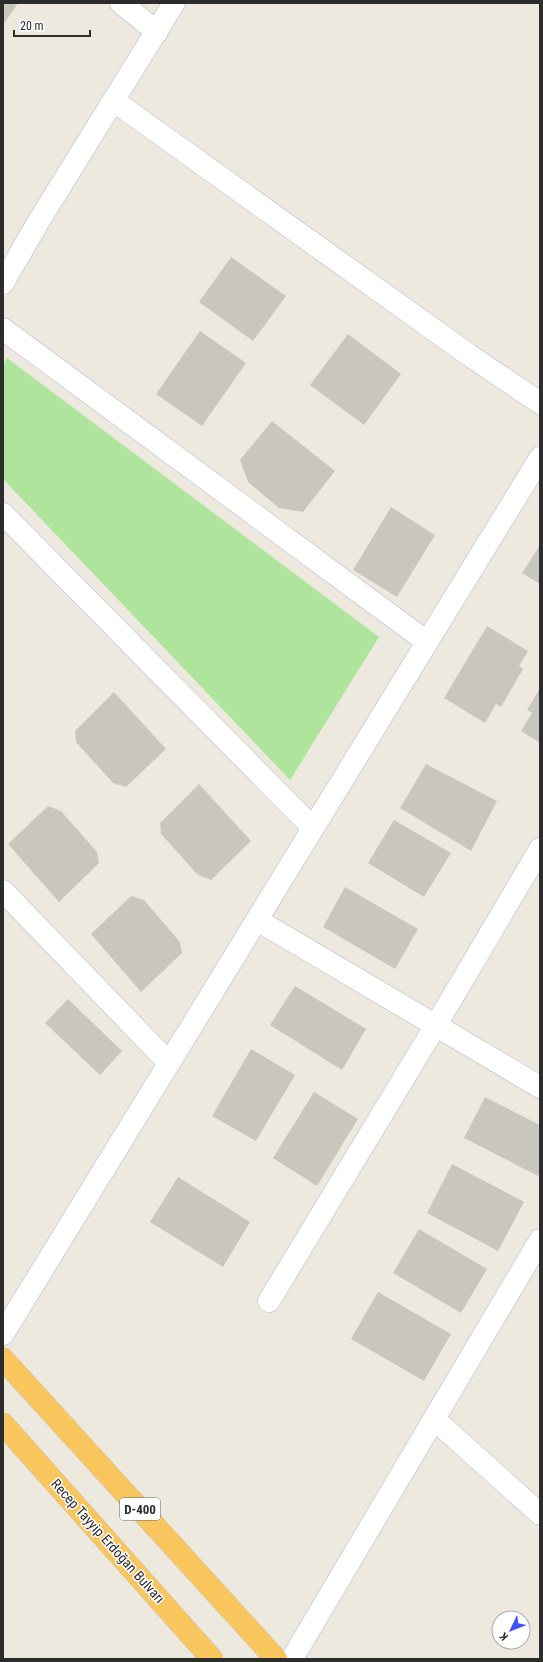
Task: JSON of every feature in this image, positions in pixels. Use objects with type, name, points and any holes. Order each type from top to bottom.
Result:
[{"type":"highway","name":"D-400","points":[[3,1359],[276,1659]]},
{"type":"highway","name":"Recep Tayyip Erdoğan Bulvarı","points":[[3,1424],[212,1659]]},
{"type":"street","points":[[121,3],[157,32]]},
{"type":"street","points":[[3,283],[40,219],[174,3]]},
{"type":"street","points":[[114,101],[469,355],[540,403]]},
{"type":"street","points":[[3,329],[427,642]]},
{"type":"street","points":[[3,1334],[540,458]]},
{"type":"street","points":[[3,514],[313,828]]},
{"type":"street","points":[[269,1301],[436,1025],[540,849]]},
{"type":"street","points":[[3,891],[169,1063]]},
{"type":"street","points":[[257,920],[540,1086]]},
{"type":"street","points":[[292,1659],[540,1240]]},
{"type":"street","points":[[434,1419],[540,1514]]},
{"type":"green space","points":[[7,358],[379,637],[290,780],[3,479],[3,365]]},
{"type":"building","points":[[3,3],[18,3],[3,25]]},
{"type":"building","points":[[231,257],[286,296],[253,341],[199,302]]},
{"type":"building","points":[[200,331],[246,363],[202,426],[156,394]]},
{"type":"building","points":[[348,334],[401,374],[364,425],[310,385]]},
{"type":"building","points":[[272,421],[335,471],[303,512],[279,508],[248,482],[240,460]]},
{"type":"building","points":[[391,507],[435,535],[397,597],[353,570]]},
{"type":"building","points":[[540,545],[540,584],[522,573]]},
{"type":"building","points":[[487,626],[528,651],[519,666],[523,669],[501,707],[496,704],[485,723],[444,698]]},
{"type":"building","points":[[540,688],[540,743],[521,731],[532,713],[527,710]]},
{"type":"building","points":[[114,692],[166,749],[126,787],[113,783],[76,742],[75,731]]},
{"type":"building","points":[[426,764],[497,801],[471,851],[400,808]]},
{"type":"building","points":[[199,784],[251,841],[211,880],[198,875],[161,834],[160,823]]},
{"type":"building","points":[[48,806],[61,811],[97,852],[99,863],[59,902],[8,844]]},
{"type":"building","points":[[394,820],[451,853],[424,897],[368,863]]},
{"type":"building","points":[[345,887],[418,929],[395,969],[323,927]]},
{"type":"building","points":[[131,896],[144,900],[180,942],[182,953],[141,992],[91,934]]},
{"type":"building","points":[[295,986],[366,1029],[342,1070],[270,1025]]},
{"type":"building","points":[[68,999],[122,1051],[100,1075],[45,1023]]},
{"type":"building","points":[[251,1049],[295,1075],[256,1141],[212,1116]]},
{"type":"building","points":[[314,1092],[358,1119],[317,1186],[273,1158]]},
{"type":"building","points":[[485,1097],[540,1125],[540,1172],[538,1176],[464,1138]]},
{"type":"building","points":[[452,1164],[524,1202],[498,1251],[427,1213]]},
{"type":"building","points":[[178,1177],[250,1222],[223,1267],[150,1222]]},
{"type":"building","points":[[419,1229],[487,1269],[461,1313],[393,1273]]},
{"type":"building","points":[[378,1292],[451,1334],[424,1381],[351,1339]]}]
